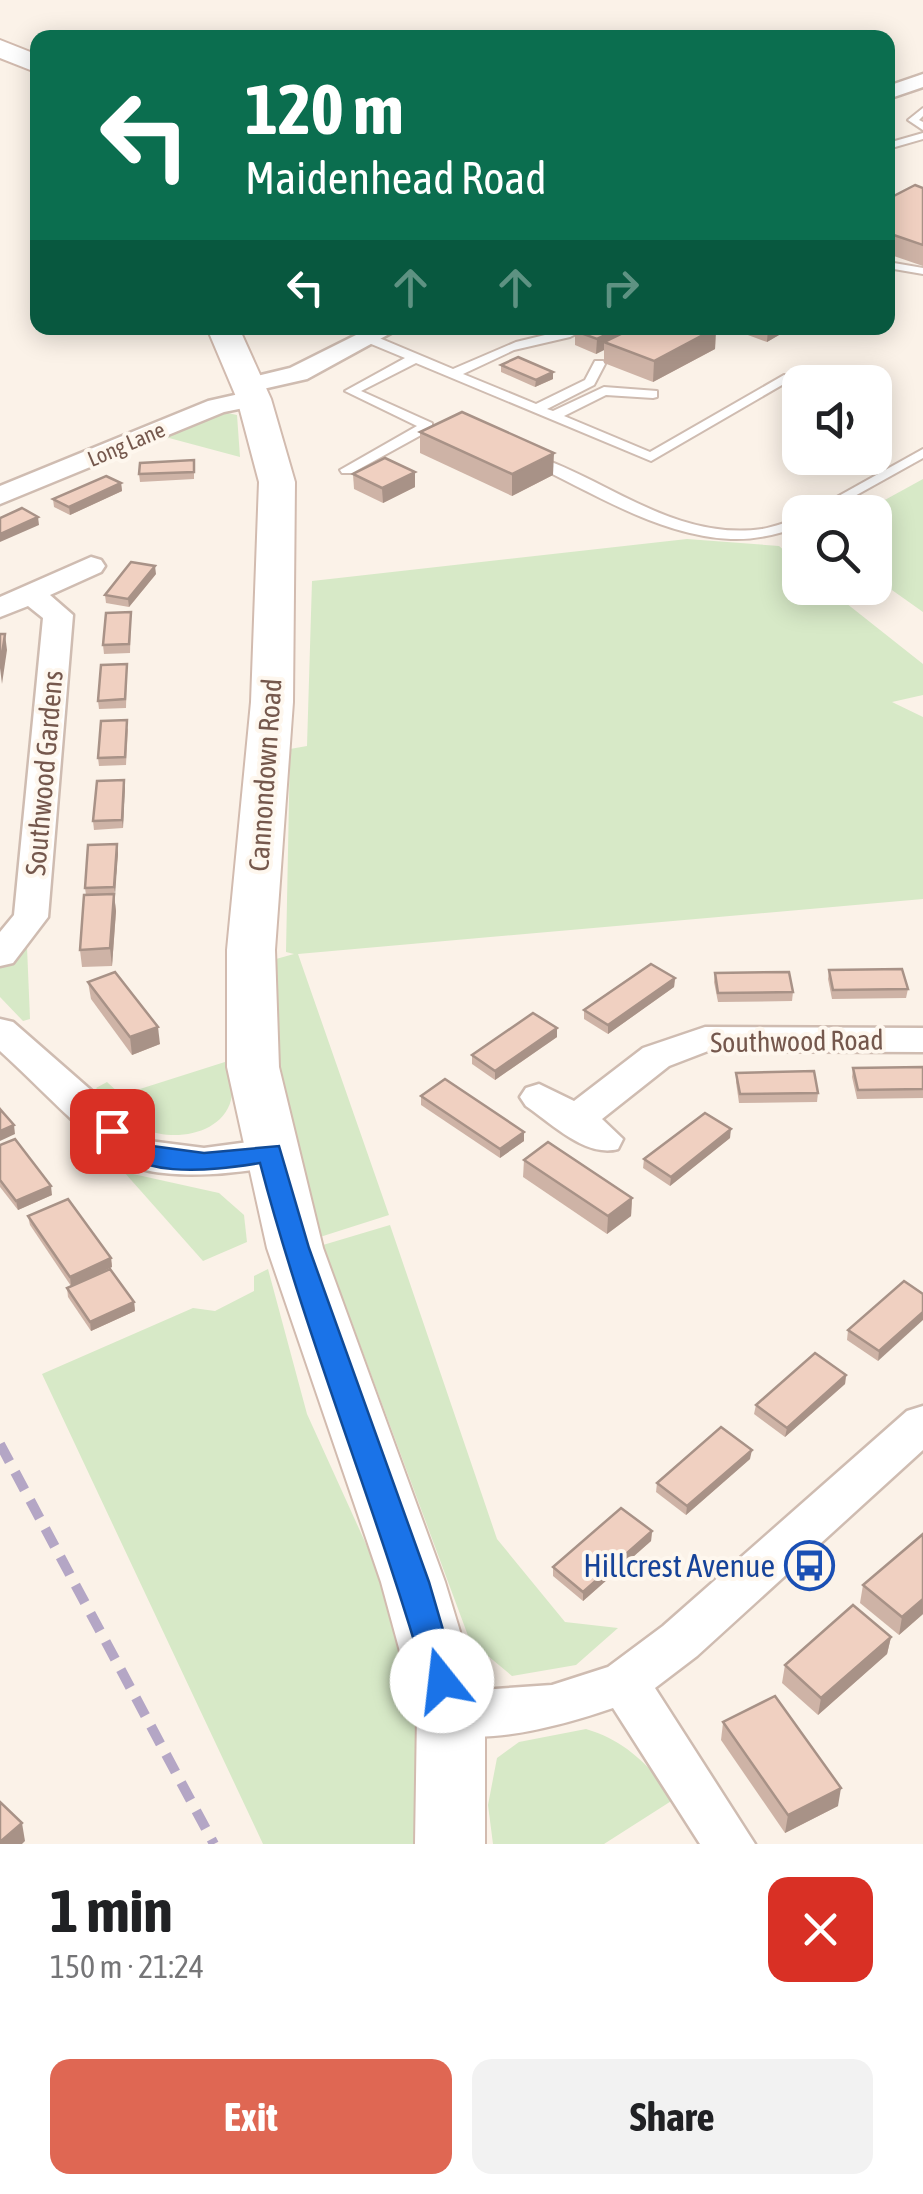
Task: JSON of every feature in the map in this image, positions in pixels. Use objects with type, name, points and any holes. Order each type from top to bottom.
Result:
[{"type":"main road","points":[[0,48],[30,61]]},
{"type":"main road","name":"Cannondown Road","points":[[226,335],[251,392],[277,482],[272,702],[251,950],[253,1067],[295,1248],[413,1582],[451,1714],[450,1844]]},
{"type":"street","points":[[895,90],[923,80]]},
{"type":"street","name":"Long Lane","points":[[0,496],[298,374],[374,335]]},
{"type":"street","points":[[0,608],[91,566]]},
{"type":"street","name":"Southwood Gardens","points":[[0,955],[30,918],[58,615],[30,594]]},
{"type":"street","points":[[0,1031],[138,1153],[204,1162],[270,1152]]},
{"type":"street","name":"Southwood Road","points":[[539,1096],[589,1129],[656,1057],[706,1039],[923,1040]]},
{"type":"street","points":[[451,1714],[552,1707],[624,1683],[680,1641],[923,1423]]},
{"type":"street","points":[[624,1683],[729,1844]]},
{"type":"lane","points":[[923,110],[913,120],[923,127]]},
{"type":"lane","points":[[895,144],[923,136]]},
{"type":"lane","points":[[895,266],[923,271]]},
{"type":"lane","points":[[381,335],[415,358],[651,456],[782,381]]},
{"type":"lane","points":[[453,374],[508,347],[557,335]]},
{"type":"lane","points":[[415,358],[351,391],[427,426],[444,426]]},
{"type":"lane","points":[[537,409],[590,382],[599,364]]},
{"type":"lane","points":[[554,416],[604,391],[653,394]]},
{"type":"lane","points":[[347,470],[427,426]]},
{"type":"lane","points":[[512,449],[683,528],[742,535],[782,528]]},
{"type":"lane","points":[[847,495],[923,452]]},
{"type":"green space","points":[[223,412],[237,415],[240,457],[169,438],[163,440],[161,436]]},
{"type":"green space","points":[[923,479],[923,612],[892,590],[892,496]]},
{"type":"green space","points":[[687,539],[779,546],[782,605],[848,605],[923,664],[923,695],[892,702],[923,717],[923,899],[298,954],[389,1215],[320,1237],[279,1066],[276,959],[294,954],[286,952],[290,749],[307,746],[312,581]]},
{"type":"green space","points":[[27,947],[30,1019],[23,1021],[0,997],[0,964]]},
{"type":"green space","points":[[228,1061],[232,1091],[226,1112],[207,1128],[182,1135],[145,1129],[96,1088],[107,1082],[121,1095]]},
{"type":"green space","points":[[124,1172],[219,1193],[244,1215],[247,1242],[203,1261]]},
{"type":"green space","points":[[390,1225],[497,1539],[565,1622],[618,1628],[576,1665],[512,1676],[470,1641],[323,1245]]},
{"type":"green space","points":[[268,1269],[307,1414],[405,1630],[420,1708],[424,1844],[263,1844],[42,1374],[193,1308],[215,1311],[254,1291],[254,1276]]},
{"type":"green space","points":[[586,1729],[625,1748],[676,1798],[604,1844],[493,1844],[488,1805],[497,1758],[519,1742]]},
{"type":"building","points":[[915,185],[923,188],[923,245],[895,235],[895,195]]},
{"type":"building","points":[[618,335],[703,335],[654,361],[604,342]]},
{"type":"building","points":[[518,357],[553,372],[536,380],[501,365]]},
{"type":"building","points":[[462,412],[554,453],[512,474],[420,432]]},
{"type":"building","points":[[385,458],[415,472],[382,488],[353,474]]},
{"type":"building","points":[[194,460],[194,472],[139,474],[140,463]]},
{"type":"building","points":[[106,476],[121,483],[69,507],[53,499]]},
{"type":"building","points":[[22,508],[38,517],[0,534],[0,518]]},
{"type":"building","points":[[131,562],[155,566],[128,599],[105,595]]},
{"type":"building","points":[[131,612],[129,644],[103,645],[106,613]]},
{"type":"building","points":[[0,634],[5,634],[0,668]]},
{"type":"building","points":[[127,664],[125,699],[98,701],[101,665]]},
{"type":"building","points":[[127,720],[125,757],[98,758],[101,721]]},
{"type":"building","points":[[124,780],[122,820],[93,821],[97,781]]},
{"type":"building","points":[[117,844],[114,887],[85,888],[88,845]]},
{"type":"building","points":[[114,894],[110,948],[80,950],[84,895]]},
{"type":"building","points":[[651,964],[675,978],[608,1025],[584,1010]]},
{"type":"building","points":[[902,969],[908,989],[833,990],[829,970]]},
{"type":"building","points":[[115,972],[158,1027],[130,1037],[88,982]]},
{"type":"building","points":[[789,972],[793,992],[718,993],[715,973]]},
{"type":"building","points":[[533,1013],[557,1028],[495,1071],[472,1055]]},
{"type":"building","points":[[923,1067],[923,1089],[858,1090],[853,1068]]},
{"type":"building","points":[[814,1071],[818,1093],[740,1094],[736,1073]]},
{"type":"building","points":[[445,1079],[524,1132],[500,1149],[421,1096]]},
{"type":"building","points":[[0,1109],[14,1125],[0,1131]]},
{"type":"building","points":[[705,1113],[731,1129],[671,1177],[644,1159]]},
{"type":"building","points":[[15,1139],[51,1186],[16,1201],[0,1180],[0,1145]]},
{"type":"building","points":[[548,1142],[632,1198],[608,1216],[524,1160]]},
{"type":"building","points":[[68,1199],[111,1258],[70,1277],[28,1216]]},
{"type":"building","points":[[110,1269],[134,1302],[90,1322],[67,1288]]},
{"type":"building","points":[[904,1281],[923,1294],[923,1312],[879,1351],[848,1330]]},
{"type":"building","points":[[815,1353],[846,1375],[787,1428],[756,1405]]},
{"type":"building","points":[[721,1427],[752,1450],[687,1506],[657,1483]]},
{"type":"building","points":[[621,1508],[652,1531],[583,1592],[553,1567]]},
{"type":"building","points":[[923,1534],[923,1599],[902,1617],[863,1585]]},
{"type":"building","points":[[853,1605],[891,1637],[821,1698],[785,1665]]},
{"type":"building","points":[[775,1696],[841,1788],[788,1815],[723,1722]]},
{"type":"building","points":[[0,1802],[22,1823],[0,1842]]},
{"type":"railway","points":[[0,1444],[214,1844]]},
{"type":"place","name":"Hillcrest Avenue","points":[[810,1566]]},
{"type":"route","points":[[112,1131],[138,1153],[171,1158],[204,1162],[270,1152],[295,1248],[413,1582],[442,1681]]}]
